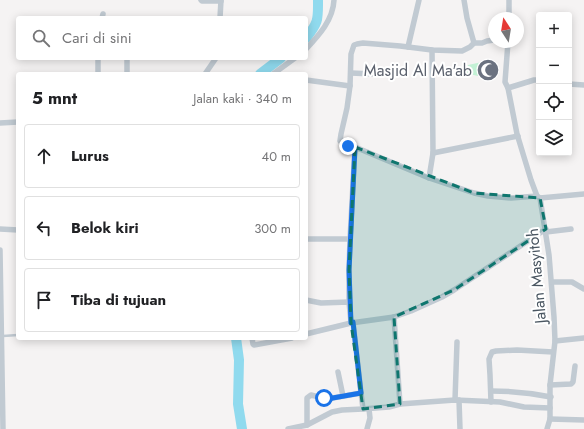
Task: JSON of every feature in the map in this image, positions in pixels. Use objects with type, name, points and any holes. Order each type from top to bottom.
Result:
[{"type":"street","points":[[201,0],[221,0],[220,16]]},
{"type":"street","points":[[308,47],[328,22],[334,0]]},
{"type":"street","points":[[408,47],[419,0]]},
{"type":"street","points":[[464,0],[474,44]]},
{"type":"street","points":[[509,0],[509,12]]},
{"type":"street","points":[[488,41],[474,44],[462,51],[432,50],[363,43],[357,44],[353,47],[351,54],[350,86],[340,141],[343,144],[355,147],[429,178],[474,193],[511,198],[584,194]]},
{"type":"street","name":"Jalan Masyitoh","points":[[508,48],[505,82],[508,88],[518,136],[531,180],[538,197],[546,231],[552,282],[555,341],[550,385],[550,419],[547,429]]},
{"type":"street","points":[[429,178],[433,154],[432,50]]},
{"type":"street","points":[[98,60],[98,72]]},
{"type":"street","points":[[127,60],[127,72]]},
{"type":"street","points":[[206,72],[215,60]]},
{"type":"street","points":[[276,72],[292,60]]},
{"type":"street","points":[[350,73],[373,74]]},
{"type":"street","points":[[308,80],[350,86]]},
{"type":"street","points":[[508,88],[536,80]]},
{"type":"street","points":[[572,84],[584,85]]},
{"type":"street","points":[[0,123],[16,122]]},
{"type":"street","points":[[433,154],[518,136]]},
{"type":"street","points":[[355,147],[350,239],[350,302],[361,393],[370,418],[366,429]]},
{"type":"street","points":[[0,229],[16,230]]},
{"type":"street","points":[[308,334],[352,323],[394,317],[411,311],[454,290],[546,231],[571,229]]},
{"type":"street","points":[[308,239],[350,239]]},
{"type":"street","points":[[0,250],[3,429]]},
{"type":"street","points":[[552,282],[572,282],[584,289]]},
{"type":"street","points":[[308,300],[321,303],[350,302]]},
{"type":"street","points":[[394,317],[400,404]]},
{"type":"street","points":[[555,341],[584,338]]},
{"type":"street","points":[[252,340],[254,345],[281,340]]},
{"type":"street","points":[[457,342],[457,400],[460,429]]},
{"type":"street","points":[[491,402],[489,359],[492,352],[517,350],[554,352]]},
{"type":"street","points":[[550,385],[571,384],[573,382],[575,366]]},
{"type":"street","points":[[338,372],[343,396]]},
{"type":"street","points":[[491,391],[527,392],[551,397]]},
{"type":"street","points":[[307,425],[308,396],[312,395],[327,399],[361,393]]},
{"type":"street","points":[[288,429],[307,425],[332,412],[389,407],[400,404],[457,400],[500,402],[524,407],[550,408]]},
{"type":"street","points":[[550,419],[584,420]]},
{"type":"lane","points":[[1,336],[16,335]]},
{"type":"highlighted area","points":[[355,147],[474,193],[540,198],[546,229],[454,290],[394,317],[400,404],[363,409],[351,323],[349,270]]},
{"type":"green space","points":[[482,62],[478,76],[465,73],[468,65]]},
{"type":"waterway","points":[[308,35],[316,24],[318,0]]},
{"type":"waterway","points":[[263,72],[278,60]]},
{"type":"waterway","points":[[236,340],[239,360],[238,404],[242,429]]},
{"type":"place","name":"Masjid Al Ma'ab","points":[[488,70]]},
{"type":"route","points":[[324,398],[327,399],[361,393],[353,322],[351,323],[349,270],[355,147],[348,146]]}]
